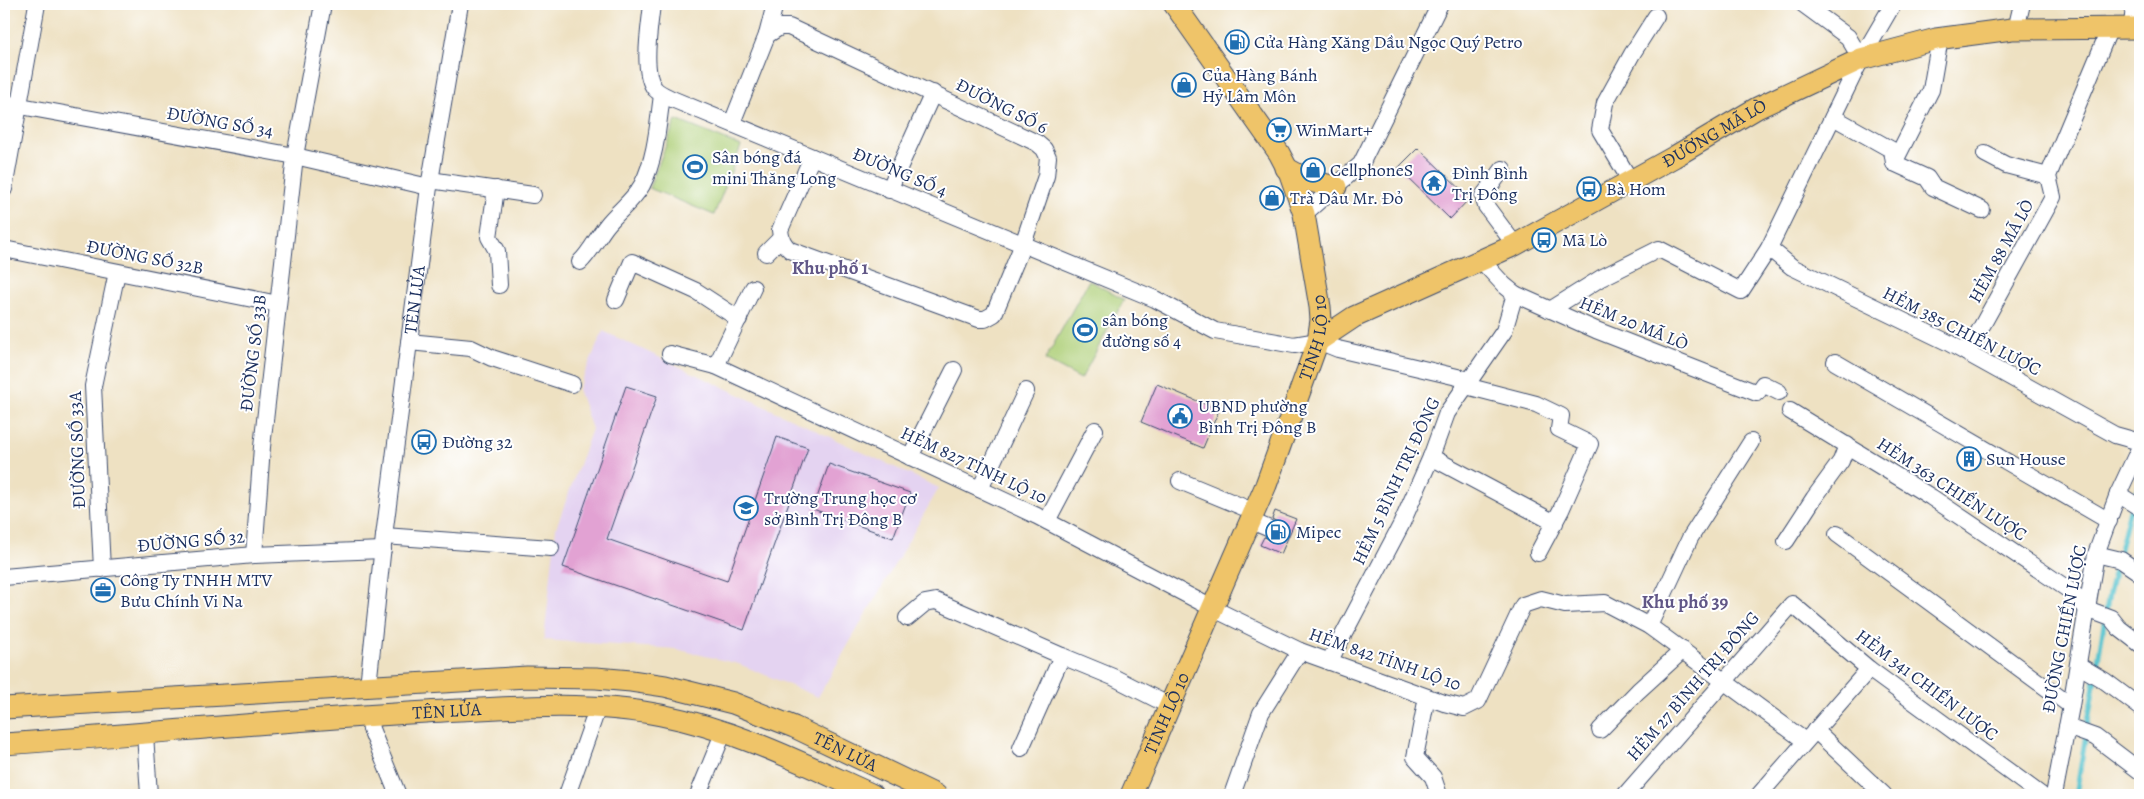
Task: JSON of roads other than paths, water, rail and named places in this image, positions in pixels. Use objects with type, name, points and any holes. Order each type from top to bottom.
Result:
[{"type":"main road","name":"TỈNH LỘ 10","points":[[1131,795],[1276,461],[1318,341],[1321,320],[1304,214],[1286,168],[1279,153],[1189,22],[1174,4]]},
{"type":"main road","name":"ĐƯỜNG MÃ LÒ","points":[[1318,341],[1354,317],[1480,259],[1515,245],[1757,108],[1860,59],[1940,38],[2016,28],[2136,28]]},
{"type":"main road","points":[[1286,168],[1310,181],[1336,187]]},
{"type":"main road","name":"TÊN LỬA","points":[[4,708],[368,686],[561,677],[596,678],[665,686],[699,694],[763,714],[936,795]]},
{"type":"main road","points":[[368,686],[369,715]]},
{"type":"main road","name":"TÊN LỬA","points":[[4,744],[369,715],[528,706],[598,707],[660,715],[724,731],[753,741],[873,795]]},
{"type":"street","points":[[4,189],[11,105],[37,4]]},
{"type":"street","name":"ĐƯỜNG SỐ 33B","points":[[254,555],[262,447],[295,156],[323,4]]},
{"type":"street","name":"TÊN LỬA","points":[[368,686],[383,543],[429,183],[460,4]]},
{"type":"street","points":[[580,262],[587,256],[594,241],[609,222],[627,206],[642,184],[653,150],[662,95],[654,88],[648,65],[652,4]]},
{"type":"street","points":[[732,123],[767,35],[775,4]]},
{"type":"street","points":[[1304,214],[1361,164],[1440,4]]},
{"type":"street","points":[[1803,4],[1848,37],[1860,59]]},
{"type":"street","points":[[1550,310],[1602,278],[1659,249],[1741,291],[1769,248],[1860,59],[1893,4]]},
{"type":"street","points":[[2016,28],[2022,4]]},
{"type":"street","points":[[2134,4],[2136,28]]},
{"type":"street","points":[[1630,180],[1600,130],[1605,103],[1656,16]]},
{"type":"street","name":"ĐƯỜNG SỐ 6","points":[[767,35],[780,27],[788,26],[796,29],[1037,143],[1044,149],[1048,166],[1023,244]]},
{"type":"street","points":[[1985,154],[2006,165],[2048,176],[2110,28]]},
{"type":"street","points":[[1894,163],[1931,90],[1940,38]]},
{"type":"street","name":"ĐƯỜNG SỐ 6","points":[[889,190],[933,93]]},
{"type":"street","name":"ĐƯỜNG SỐ 4","points":[[662,95],[1155,299],[1215,331],[1294,344],[1318,341]]},
{"type":"street","name":"ĐƯỜNG SỐ 34","points":[[11,105],[295,156],[429,183],[533,194]]},
{"type":"street","points":[[1833,117],[1892,150],[1894,163]]},
{"type":"street","points":[[812,157],[780,230],[781,238],[790,250],[985,319],[990,318],[997,310],[1023,244]]},
{"type":"street","points":[[1894,163],[1927,178],[1933,187],[1982,210]]},
{"type":"street","points":[[1503,169],[1483,196],[1486,206],[1515,245]]},
{"type":"street","name":"HẺM 88 MÃ LÒ","points":[[1967,353],[2053,197],[2048,176]]},
{"type":"street","points":[[496,189],[489,238],[497,251],[499,285]]},
{"type":"street","points":[[766,253],[781,238]]},
{"type":"street","name":"HẺM 385 CHIẾN LƯỢC","points":[[1769,248],[1792,268],[1967,353],[2115,435],[2140,442]]},
{"type":"street","name":"ĐƯỜNG SỐ 32B","points":[[4,249],[278,304]]},
{"type":"street","name":"HẺM 20 MÃ LÒ","points":[[1480,259],[1515,294],[1550,310],[1757,393],[1763,384],[1779,392]]},
{"type":"street","points":[[616,300],[632,262],[696,291],[739,319]]},
{"type":"street","name":"ĐƯỜNG SỐ 33A","points":[[102,568],[93,386],[117,272]]},
{"type":"street","points":[[716,366],[753,288]]},
{"type":"street","name":"HẺM 5 BÌNH TRỊ ĐÔNG","points":[[1329,662],[1401,525],[1431,458],[1447,413],[1504,332],[1515,294]]},
{"type":"street","points":[[1318,341],[1338,349],[1468,383],[1536,404],[1561,416],[1559,430],[1590,444],[1555,523],[1538,553]]},
{"type":"street","points":[[409,342],[471,348],[492,358],[572,384]]},
{"type":"street","name":"HẺM 827 TỈNH LỘ 10","points":[[670,354],[716,366],[980,489],[1047,521],[1212,608]]},
{"type":"street","points":[[1835,362],[2109,521]]},
{"type":"street","points":[[910,457],[954,370]]},
{"type":"street","points":[[980,489],[1026,391]]},
{"type":"street","name":"HẺM 363 CHIẾN LƯỢC","points":[[1790,411],[1931,498],[2072,592],[2140,644]]},
{"type":"street","points":[[1047,521],[1095,430]]},
{"type":"street","points":[[1649,626],[1690,538],[1751,442]]},
{"type":"street","points":[[1786,541],[1841,461],[1847,445]]},
{"type":"street","name":"ĐƯỜNG CHIẾN LƯỢC","points":[[2054,795],[2071,728],[2071,706],[2087,671],[2108,557],[2109,521],[2129,501],[2140,447]]},
{"type":"street","points":[[1431,458],[1555,523]]},
{"type":"street","points":[[1180,480],[1253,517],[1277,532]]},
{"type":"street","points":[[1838,534],[2071,706]]},
{"type":"street","name":"ĐƯỜNG SỐ 32","points":[[4,577],[383,543],[551,548]]},
{"type":"street","points":[[2108,557],[2140,573]]},
{"type":"street","name":"HẺM 842 TỈNH LỘ 10","points":[[1212,608],[1300,651],[1427,697],[1464,708],[1478,701],[1523,605],[1541,600],[1566,605],[1605,602],[1649,626],[1726,681],[1810,736],[1884,795]]},
{"type":"street","points":[[907,618],[925,603],[936,602],[1113,677],[1170,706]]},
{"type":"street","name":"HẺM 341 CHIẾN LƯỢC","points":[[1792,604],[1869,669],[2041,795]]},
{"type":"street","name":"HẺM 27 BÌNH TRỊ ĐÔNG","points":[[1625,795],[1792,604]]},
{"type":"street","points":[[1600,730],[1683,650]]},
{"type":"street","points":[[1232,795],[1261,713],[1300,651]]},
{"type":"street","points":[[1021,748],[1062,656]]},
{"type":"street","points":[[1759,795],[1869,669]]},
{"type":"street","points":[[2087,671],[2140,707]]},
{"type":"street","points":[[1427,697],[1415,757],[1433,777],[1439,795]]},
{"type":"street","points":[[567,795],[598,707]]},
{"type":"street","points":[[369,715],[371,729],[398,795]]},
{"type":"street","points":[[2071,728],[2095,737],[2140,771]]},
{"type":"street","points":[[698,795],[724,731]]},
{"type":"street","points":[[145,734],[150,795]]},
{"type":"waterway","points":[[2076,795],[2109,593],[2129,513],[2140,485]]},
{"type":"place","name":"Cửa Hàng Xăng Dầu Ngọc Quý Petro","points":[[1237,42]]},
{"type":"place","name":"Của Hàng Bánh Hỷ Lâm Môn","points":[[1184,85]]},
{"type":"place","name":"WinMart+","points":[[1279,130]]},
{"type":"place","name":"Sân bóng đá mini Thăng Long","points":[[695,167]]},
{"type":"place","name":"CellphoneS","points":[[1313,170]]},
{"type":"place","name":"Đình Bình Trị Đông","points":[[1434,183]]},
{"type":"place","name":"Bà Hom","points":[[1589,189]]},
{"type":"place","name":"Trà Dâu Mr. Đỏ","points":[[1272,198]]},
{"type":"place","name":"Mã Lò","points":[[1544,240]]},
{"type":"place","name":"sân bóng đường số 4","points":[[1085,330]]},
{"type":"place","name":"UBND phường Bình Trị Đông B","points":[[1180,416]]},
{"type":"place","name":"Đường 32","points":[[424,442]]},
{"type":"place","name":"Sun House","points":[[1969,459]]},
{"type":"place","name":"Trường Trung học cơ sở Bình Trị Đông B","points":[[746,508]]},
{"type":"place","name":"Mipec","points":[[1278,532]]},
{"type":"place","name":"Công Ty TNHH MTV Bưu Chính Vi Na","points":[[103,590]]},
{"type":"district","name":"Khu phố 1","points":[[830,268]]},
{"type":"district","name":"Khu phố 39","points":[[1685,602]]}]
